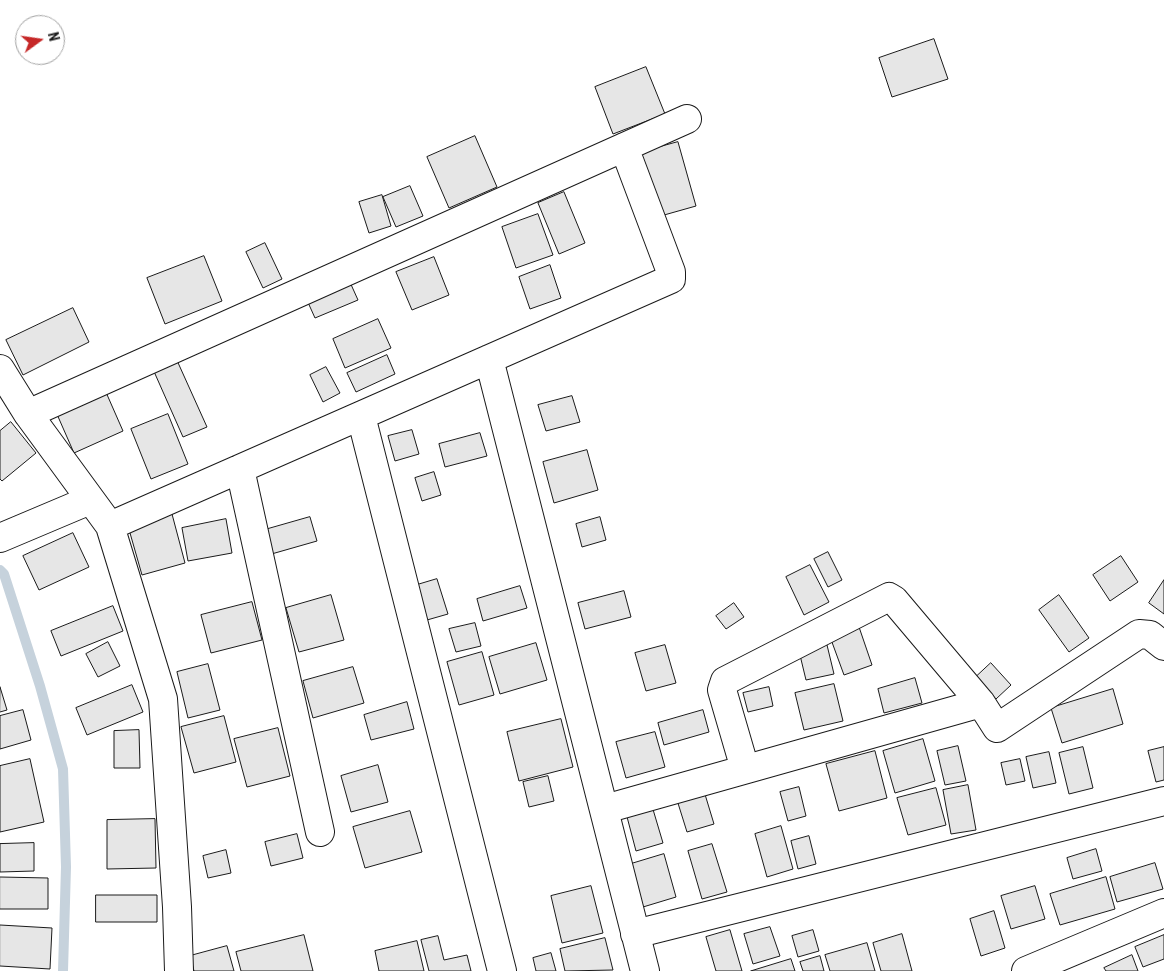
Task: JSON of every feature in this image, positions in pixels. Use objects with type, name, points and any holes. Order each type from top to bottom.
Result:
[{"type":"street","points":[[28,414],[687,119]]},
{"type":"street","points":[[110,526],[671,279],[671,272],[624,147]]},
{"type":"street","points":[[489,359],[645,971]]},
{"type":"street","points":[[0,369],[28,414],[110,526],[164,699],[177,907],[179,971]]},
{"type":"street","points":[[361,416],[502,971]]},
{"type":"street","points":[[240,469],[320,832]]},
{"type":"street","points":[[7,535],[90,500]]},
{"type":"street","points":[[745,769],[722,690],[725,681],[889,597],[981,703],[997,728],[1139,634],[1150,634],[1164,646]]},
{"type":"street","points":[[605,809],[981,703]]},
{"type":"street","points":[[635,934],[1164,801]]},
{"type":"street","points":[[1026,971],[1164,913]]},
{"type":"building","points":[[934,39],[948,79],[892,97],[879,58]]},
{"type":"building","points":[[646,67],[665,114],[613,134],[595,87]]},
{"type":"building","points":[[475,136],[497,187],[449,208],[427,157]]},
{"type":"building","points":[[678,142],[696,206],[657,217],[638,153]]},
{"type":"building","points":[[410,186],[423,216],[396,227],[383,197]]},
{"type":"building","points":[[564,192],[585,243],[559,254],[538,203]]},
{"type":"building","points":[[382,195],[391,226],[369,233],[359,202]]},
{"type":"building","points":[[538,214],[553,255],[516,268],[502,227]]},
{"type":"building","points":[[265,243],[282,279],[263,288],[246,252]]},
{"type":"building","points":[[204,256],[222,301],[165,324],[147,278]]},
{"type":"building","points":[[434,257],[449,295],[412,310],[396,272]]},
{"type":"building","points":[[550,265],[561,298],[530,309],[519,277]]},
{"type":"building","points":[[349,280],[358,300],[315,318],[306,298]]},
{"type":"building","points":[[73,308],[89,342],[23,375],[6,340]]},
{"type":"building","points":[[378,319],[391,348],[345,368],[333,339]]},
{"type":"building","points":[[387,355],[395,374],[356,392],[347,373]]},
{"type":"building","points":[[175,356],[207,427],[183,437],[152,367]]},
{"type":"building","points":[[326,367],[340,393],[323,402],[310,375]]},
{"type":"building","points":[[105,390],[123,431],[74,453],[56,412]]},
{"type":"building","points":[[572,396],[580,422],[546,431],[538,405]]},
{"type":"building","points":[[168,414],[188,464],[151,479],[131,429]]},
{"type":"building","points":[[11,422],[36,453],[2,481],[0,479],[0,431]]},
{"type":"building","points":[[412,430],[419,454],[395,461],[388,436]]},
{"type":"building","points":[[480,433],[487,456],[445,467],[439,444]]},
{"type":"building","points":[[587,450],[598,490],[554,503],[543,462]]},
{"type":"building","points":[[434,472],[441,495],[422,501],[415,478]]},
{"type":"building","points":[[172,514],[185,563],[142,575],[128,526]]},
{"type":"building","points":[[310,517],[317,541],[268,555],[261,531]]},
{"type":"building","points":[[600,517],[606,540],[582,547],[576,524]]},
{"type":"building","points":[[226,519],[232,553],[188,561],[182,528]]},
{"type":"building","points":[[73,533],[89,567],[39,590],[23,556]]},
{"type":"building","points":[[828,552],[842,580],[828,587],[814,559]]},
{"type":"building","points":[[1121,556],[1138,582],[1110,601],[1093,575]]},
{"type":"building","points":[[810,565],[829,602],[804,615],[786,577]]},
{"type":"building","points":[[437,579],[448,614],[427,620],[417,585]]},
{"type":"building","points":[[1164,580],[1164,614],[1149,603]]},
{"type":"building","points":[[520,586],[527,608],[483,621],[477,599]]},
{"type":"building","points":[[624,591],[631,617],[585,629],[578,603]]},
{"type":"building","points":[[331,595],[344,640],[299,652],[286,608]]},
{"type":"building","points":[[1059,595],[1089,638],[1069,652],[1039,610]]},
{"type":"building","points":[[252,602],[262,640],[211,653],[201,615]]},
{"type":"building","points":[[734,603],[744,617],[726,629],[716,616]]},
{"type":"building","points":[[113,606],[123,631],[61,656],[51,631]]},
{"type":"building","points":[[475,623],[481,646],[456,652],[449,629]]},
{"type":"building","points":[[858,624],[872,665],[844,675],[829,634]]},
{"type":"building","points":[[108,642],[120,666],[98,677],[86,654]]},
{"type":"building","points":[[536,643],[547,680],[500,694],[489,657]]},
{"type":"building","points":[[665,645],[676,683],[646,691],[635,653]]},
{"type":"building","points":[[827,645],[834,674],[806,680],[799,651]]},
{"type":"building","points":[[482,652],[494,695],[459,705],[447,662]]},
{"type":"building","points":[[991,663],[1011,685],[996,699],[976,677]]},
{"type":"building","points":[[208,664],[220,710],[188,718],[177,672]]},
{"type":"building","points":[[353,667],[364,703],[313,718],[303,681]]},
{"type":"building","points":[[915,678],[922,703],[884,713],[878,689]]},
{"type":"building","points":[[834,684],[843,721],[804,730],[795,693]]},
{"type":"building","points":[[132,685],[143,712],[87,735],[76,708]]},
{"type":"building","points":[[0,687],[7,710],[0,712]]},
{"type":"building","points":[[769,687],[773,706],[748,712],[743,693]]},
{"type":"building","points":[[1113,689],[1123,724],[1062,743],[1051,708]]},
{"type":"building","points":[[407,702],[414,729],[371,740],[364,715]]},
{"type":"building","points":[[23,710],[31,740],[0,749],[0,716]]},
{"type":"building","points":[[703,710],[709,732],[664,745],[658,723]]},
{"type":"building","points":[[224,716],[236,762],[194,773],[181,727]]},
{"type":"building","points":[[561,719],[573,767],[519,781],[507,732]]},
{"type":"building","points":[[278,728],[290,776],[247,787],[234,739]]},
{"type":"building","points":[[139,730],[140,768],[114,768],[114,731]]},
{"type":"building","points":[[655,732],[665,767],[626,778],[616,742]]},
{"type":"building","points":[[923,739],[935,781],[895,793],[883,751]]},
{"type":"building","points":[[958,746],[966,781],[945,785],[937,751]]},
{"type":"building","points":[[1083,747],[1093,788],[1069,794],[1059,753]]},
{"type":"building","points":[[1164,747],[1164,780],[1156,782],[1148,751]]},
{"type":"building","points":[[875,751],[887,798],[839,811],[826,764]]},
{"type":"building","points":[[1049,752],[1056,783],[1033,788],[1026,757]]},
{"type":"building","points":[[30,759],[44,822],[0,832],[0,766]]},
{"type":"building","points":[[1020,759],[1025,781],[1006,785],[1001,763]]},
{"type":"building","points":[[378,765],[388,802],[351,812],[341,776]]},
{"type":"building","points":[[548,776],[554,801],[529,807],[523,782]]},
{"type":"building","points":[[968,785],[976,830],[951,834],[943,790]]},
{"type":"building","points":[[799,787],[806,816],[788,821],[780,792]]},
{"type":"building","points":[[936,788],[946,825],[908,835],[897,798]]},
{"type":"building","points":[[704,791],[714,824],[687,832],[677,800]]},
{"type":"building","points":[[652,806],[663,843],[636,851],[626,813]]},
{"type":"building","points":[[410,811],[422,852],[365,868],[353,827]]},
{"type":"building","points":[[155,819],[156,868],[107,869],[107,820]]},
{"type":"building","points":[[781,826],[793,869],[767,877],[755,834]]},
{"type":"building","points":[[297,834],[303,858],[271,866],[265,842]]},
{"type":"building","points":[[809,836],[816,864],[798,869],[791,841]]},
{"type":"building","points":[[34,843],[34,871],[0,872],[0,844]]},
{"type":"building","points":[[712,844],[727,892],[702,899],[688,851]]},
{"type":"building","points":[[1096,849],[1102,871],[1073,879],[1067,858]]},
{"type":"building","points":[[226,850],[231,873],[208,878],[203,856]]},
{"type":"building","points":[[664,854],[676,897],[643,907],[631,864]]},
{"type":"building","points":[[1155,863],[1163,889],[1117,902],[1110,877]]},
{"type":"building","points":[[0,877],[48,878],[48,909],[0,909]]},
{"type":"building","points":[[1106,877],[1115,909],[1060,925],[1050,894]]},
{"type":"building","points":[[591,886],[603,933],[562,943],[551,896]]},
{"type":"building","points":[[1035,886],[1045,919],[1011,929],[1001,896]]},
{"type":"building","points":[[96,895],[157,895],[157,922],[96,922]]},
{"type":"building","points":[[994,911],[1005,948],[981,956],[970,919]]},
{"type":"building","points":[[0,925],[52,928],[50,969],[0,966]]},
{"type":"building","points":[[770,927],[780,956],[753,964],[744,934]]},
{"type":"building","points":[[730,930],[742,971],[716,971],[706,937]]},
{"type":"building","points":[[813,930],[819,951],[798,957],[792,936]]},
{"type":"building","points":[[902,934],[912,971],[881,971],[873,943]]},
{"type":"building","points":[[304,935],[313,971],[241,971],[236,952]]},
{"type":"building","points":[[1164,935],[1164,959],[1143,967],[1135,947]]},
{"type":"building","points":[[438,936],[444,960],[467,955],[471,971],[429,971],[421,940]]},
{"type":"building","points":[[605,938],[613,970],[565,971],[560,949]]},
{"type":"building","points":[[417,941],[424,971],[379,971],[375,951]]},
{"type":"building","points":[[867,943],[875,971],[830,971],[825,955]]},
{"type":"building","points":[[227,946],[234,971],[194,971],[190,956]]},
{"type":"building","points":[[551,953],[556,971],[536,971],[533,958]]},
{"type":"building","points":[[1132,955],[1138,971],[1106,971],[1104,968]]},
{"type":"building","points":[[820,956],[824,971],[803,971],[800,962]]},
{"type":"building","points":[[791,959],[795,971],[751,971]]},
{"type":"waterway","points":[[0,570],[4,574],[40,686],[63,769],[66,867],[63,971]]}]
